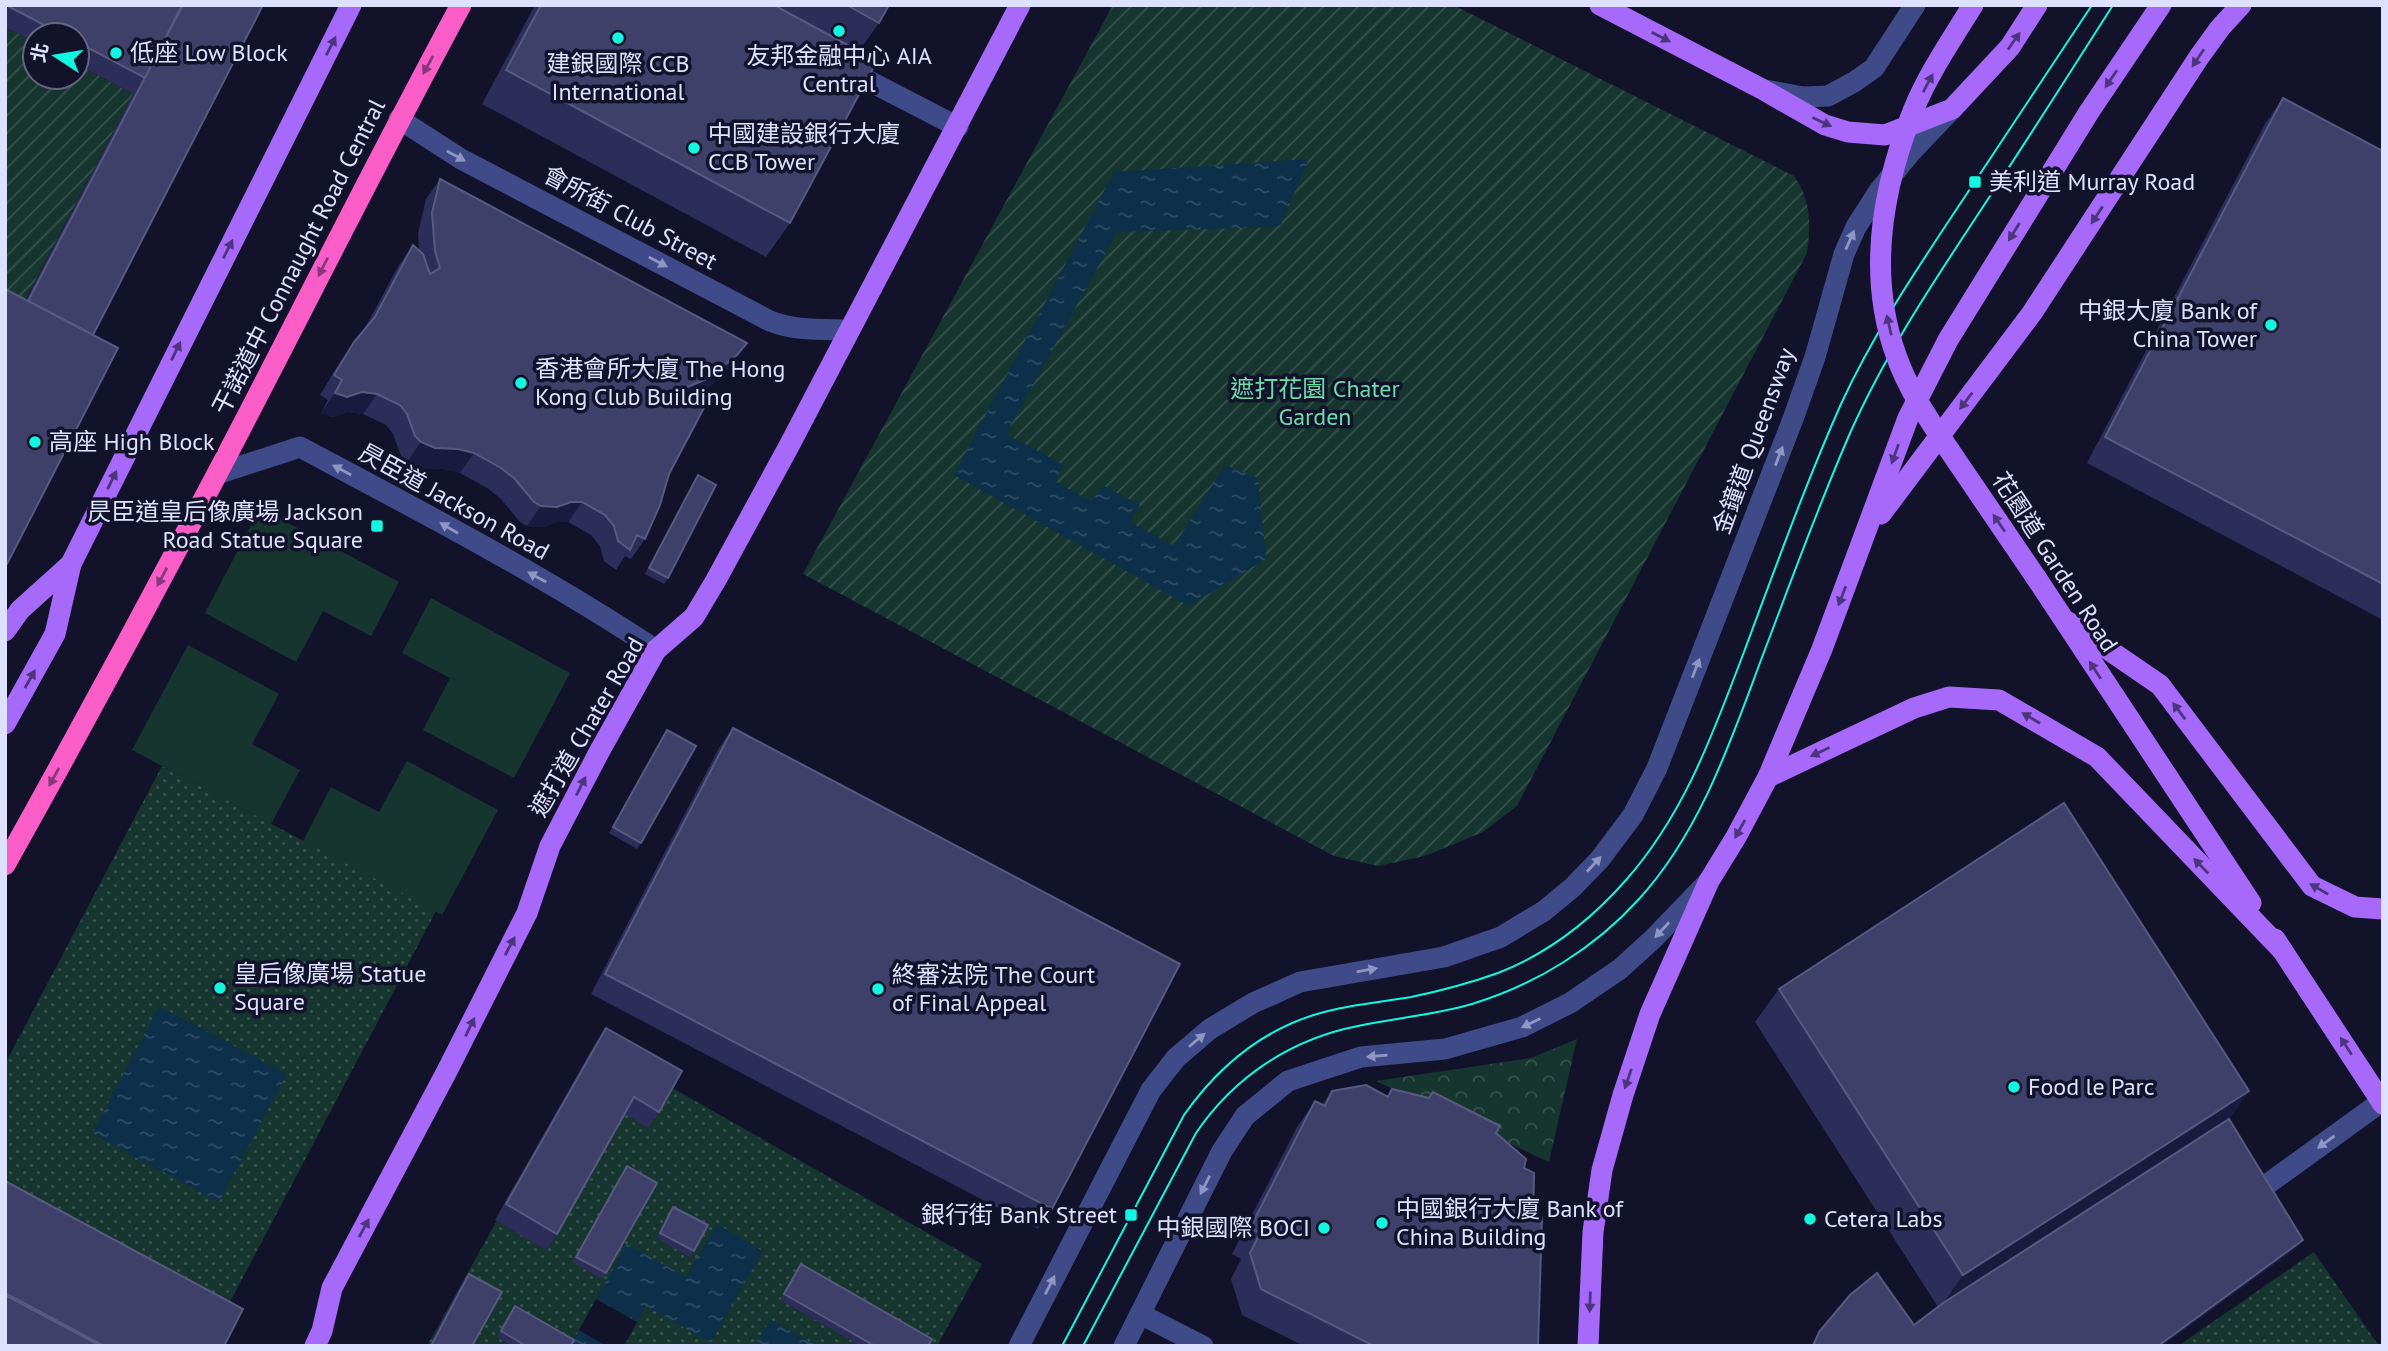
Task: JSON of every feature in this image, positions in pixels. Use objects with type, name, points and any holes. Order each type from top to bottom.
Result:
[{"type":"highway","name":"干諾道中 Connaught Road Central","points":[[5,865],[217,474],[399,119],[461,5]]},
{"type":"main road","points":[[5,724],[55,634],[71,564],[351,5]]},
{"type":"main road","name":"遮打道 Chater Road","points":[[314,1346],[322,1331],[332,1289],[527,913],[550,846],[598,754],[656,650],[694,617],[789,446],[1020,5]]},
{"type":"main road","points":[[1600,5],[1762,89],[1825,125],[1848,132],[1885,135],[1952,108]]},
{"type":"main road","name":"花園道 Garden Road","points":[[1973,5],[1913,110],[1886,191],[1879,248],[1884,305],[1896,355],[1921,408],[2037,579],[2382,1103]]},
{"type":"main road","name":"金鐘道 Queensway","points":[[1952,108],[2010,47],[2037,5]]},
{"type":"main road","points":[[1588,1346],[1593,1232],[1602,1170],[1650,1014],[1709,881],[1768,777],[1822,649],[1908,418],[1948,340],[2089,112],[2161,5]]},
{"type":"main road","points":[[1867,532],[2032,313],[2199,57],[2241,5]]},
{"type":"main road","points":[[5,631],[20,610],[71,564]]},
{"type":"main road","points":[[2060,617],[2160,685],[2312,886],[2355,907],[2383,909]]},
{"type":"main road","points":[[1768,777],[1914,709],[1949,697],[1999,700],[2097,757],[2283,950]]},
{"type":"street","points":[[1762,89],[1803,97],[1828,96],[1854,82],[1874,68],[1915,5]]},
{"type":"street","points":[[822,56],[958,127]]},
{"type":"street","name":"金鐘道 Queensway","points":[[1019,1346],[1151,1090],[1176,1058],[1202,1036],[1253,1003],[1300,982],[1444,957],[1501,937],[1544,911],[1573,887],[1600,859],[1633,815],[1657,768],[1793,419],[1815,357],[1844,254],[1856,227],[1879,191],[1952,108]]},
{"type":"street","name":"會所街 Club Street","points":[[399,119],[461,159],[770,321],[801,328],[849,330]]},
{"type":"street","name":"昃臣道 Jackson Road","points":[[217,474],[300,447],[578,600],[656,650]]},
{"type":"street","points":[[1124,1346],[1222,1151],[1245,1116],[1288,1081],[1361,1057],[1444,1049],[1522,1027],[1570,1003],[1620,969],[1709,881]]},
{"type":"street","points":[[2226,1216],[2382,1103]]},
{"type":"street","points":[[1140,1314],[1203,1346]]},
{"type":"green space","name":"遮打花園 Chater Garden","points":[[1113,5],[1453,5],[1794,176],[1804,194],[1809,222],[1807,253],[1517,806],[1483,832],[1425,856],[1378,866],[1334,856],[803,574]]},
{"type":"green space","points":[[5,27],[21,35],[21,91],[91,91],[91,72],[133,94],[7,335]]},
{"type":"green space","points":[[260,508],[399,582],[371,636],[323,611],[296,662],[205,613]]},
{"type":"green space","points":[[431,598],[570,673],[514,778],[423,730],[450,678],[402,653]]},
{"type":"green space","points":[[188,645],[279,694],[252,744],[300,770],[271,824],[132,750]]},
{"type":"green space","points":[[407,761],[498,810],[442,915],[303,841],[331,787],[379,812]]},
{"type":"green space","name":"皇后像廣場 Statue Square","points":[[162,766],[436,911],[230,1302],[5,1182],[5,1064]]},
{"type":"green space","points":[[1577,1039],[1549,1162],[1376,1081],[1531,1058]]},
{"type":"green space","points":[[595,1044],[982,1264],[937,1346],[427,1346]]},
{"type":"green space","points":[[2314,1252],[2379,1346],[2178,1346]]},
{"type":"water","points":[[1309,159],[1280,227],[1117,232],[1006,434],[1064,465],[1055,481],[1090,501],[1104,486],[1140,505],[1130,522],[1174,546],[1225,465],[1258,478],[1266,559],[1189,606],[954,475],[1114,172]]},
{"type":"water","points":[[159,1006],[287,1074],[219,1202],[92,1134]]},
{"type":"water","points":[[717,1224],[763,1251],[711,1343],[646,1306],[624,1346],[570,1346],[627,1244],[686,1277]]},
{"type":"water","points":[[770,1319],[817,1346],[755,1346]]},
{"type":"pier","points":[[596,1299],[637,1322],[624,1346],[606,1346],[579,1330]]},
{"type":"building","name":"低座 Low Block","points":[[6,5],[182,5],[145,78],[91,49],[91,21],[36,21]]},
{"type":"building","points":[[183,5],[263,5],[93,335],[28,301]]},
{"type":"building","name":"中國建設銀行大廈 CCB Tower","points":[[541,5],[774,5],[877,61],[790,223],[506,70]]},
{"type":"building","points":[[847,5],[889,5],[879,23]]},
{"type":"building","name":"中銀大廈 Bank of China Tower","points":[[2283,98],[2383,151],[2383,584],[2105,437]]},
{"type":"building","name":"香港會所大廈 The Hong Kong Club Building","points":[[440,179],[747,343],[737,355],[707,379],[673,393],[674,403],[695,398],[707,402],[669,474],[660,505],[645,539],[637,535],[630,550],[618,541],[614,526],[605,515],[582,502],[571,502],[557,507],[541,506],[534,502],[514,478],[474,453],[435,448],[421,442],[415,436],[407,414],[400,405],[377,394],[362,392],[347,397],[335,393],[342,380],[334,375],[354,342],[375,317],[413,245],[423,254],[430,274],[440,268],[435,251],[432,213]]},
{"type":"building","name":"高座 High Block","points":[[5,289],[118,348],[7,564],[5,563]]},
{"type":"building","points":[[698,475],[716,485],[668,578],[649,568]]},
{"type":"building","name":"終審法院 The Court of Final Appeal","points":[[733,728],[1180,964],[1052,1209],[605,974]]},
{"type":"building","points":[[667,730],[696,746],[641,843],[613,827]]},
{"type":"building","points":[[2064,803],[2249,1091],[1963,1275],[1779,989]]},
{"type":"building","points":[[606,1028],[682,1071],[659,1112],[634,1097],[557,1234],[506,1204]]},
{"type":"building","name":"中國銀行大廈 Bank of China Building","points":[[1366,1085],[1388,1097],[1392,1089],[1429,1098],[1433,1092],[1500,1126],[1496,1133],[1526,1159],[1524,1168],[1534,1173],[1533,1217],[1542,1217],[1538,1346],[1374,1346],[1261,1289],[1250,1253],[1260,1233],[1250,1228],[1315,1101],[1325,1106],[1332,1091]]},
{"type":"building","points":[[2229,1119],[2303,1240],[2158,1346],[1813,1346],[1819,1332],[1850,1295],[1877,1273],[1914,1325],[1943,1303]]},
{"type":"building","points":[[627,1166],[657,1183],[606,1273],[576,1257]]},
{"type":"building","points":[[5,1181],[243,1309],[224,1346],[104,1346],[5,1293]]},
{"type":"building","points":[[673,1207],[708,1225],[694,1251],[660,1233]]},
{"type":"building","points":[[801,1264],[932,1339],[928,1346],[875,1346],[784,1294]]},
{"type":"building","points":[[469,1274],[502,1292],[472,1346],[431,1346]]},
{"type":"building","points":[[5,1295],[101,1346],[5,1346]]},
{"type":"building","points":[[515,1306],[574,1340],[571,1346],[526,1346],[501,1331]]},
{"type":"tram line","points":[[1062,1346],[1184,1115],[1229,1064],[1265,1037],[1306,1018],[1338,1009],[1444,989],[1487,977],[1535,956],[1584,922],[1613,895],[1647,854],[1681,800],[1709,742],[1803,496],[1854,377],[1916,272],[2092,5]]},
{"type":"tram line","points":[[1083,1346],[1196,1133],[1228,1094],[1246,1078],[1266,1063],[1310,1040],[1372,1023],[1458,1008],[1495,996],[1541,975],[1583,949],[1622,917],[1660,873],[1679,845],[1711,786],[1839,459],[1882,369],[1917,309],[2113,5]]},
{"type":"place","name":"友邦金融中心 AIA Central","points":[[839,31]]},
{"type":"place","name":"建銀國際 CCB International","points":[[618,38]]},
{"type":"place","name":"低座 Low Block","points":[[116,53]]},
{"type":"place","name":"中國建設銀行大廈 CCB Tower","points":[[694,148]]},
{"type":"place","name":"美利道 Murray Road","points":[[1975,182]]},
{"type":"place","name":"中銀大廈 Bank of China Tower","points":[[2271,325]]},
{"type":"place","name":"香港會所大廈 The Hong Kong Club Building","points":[[521,383]]},
{"type":"place","name":"高座 High Block","points":[[35,442]]},
{"type":"place","name":"昃臣道皇后像廣場 Jackson Road Statue Square","points":[[377,526]]},
{"type":"place","name":"皇后像廣場 Statue Square","points":[[220,988]]},
{"type":"place","name":"終審法院 The Court of Final Appeal","points":[[878,989]]},
{"type":"place","name":"Food le Parc","points":[[2014,1087]]},
{"type":"place","name":"銀行街 Bank Street","points":[[1131,1215]]},
{"type":"place","name":"Cetera Labs","points":[[1810,1219]]},
{"type":"place","name":"中國銀行大廈 Bank of China Building","points":[[1382,1223]]},
{"type":"place","name":"中銀國際 BOCI","points":[[1324,1228]]}]
